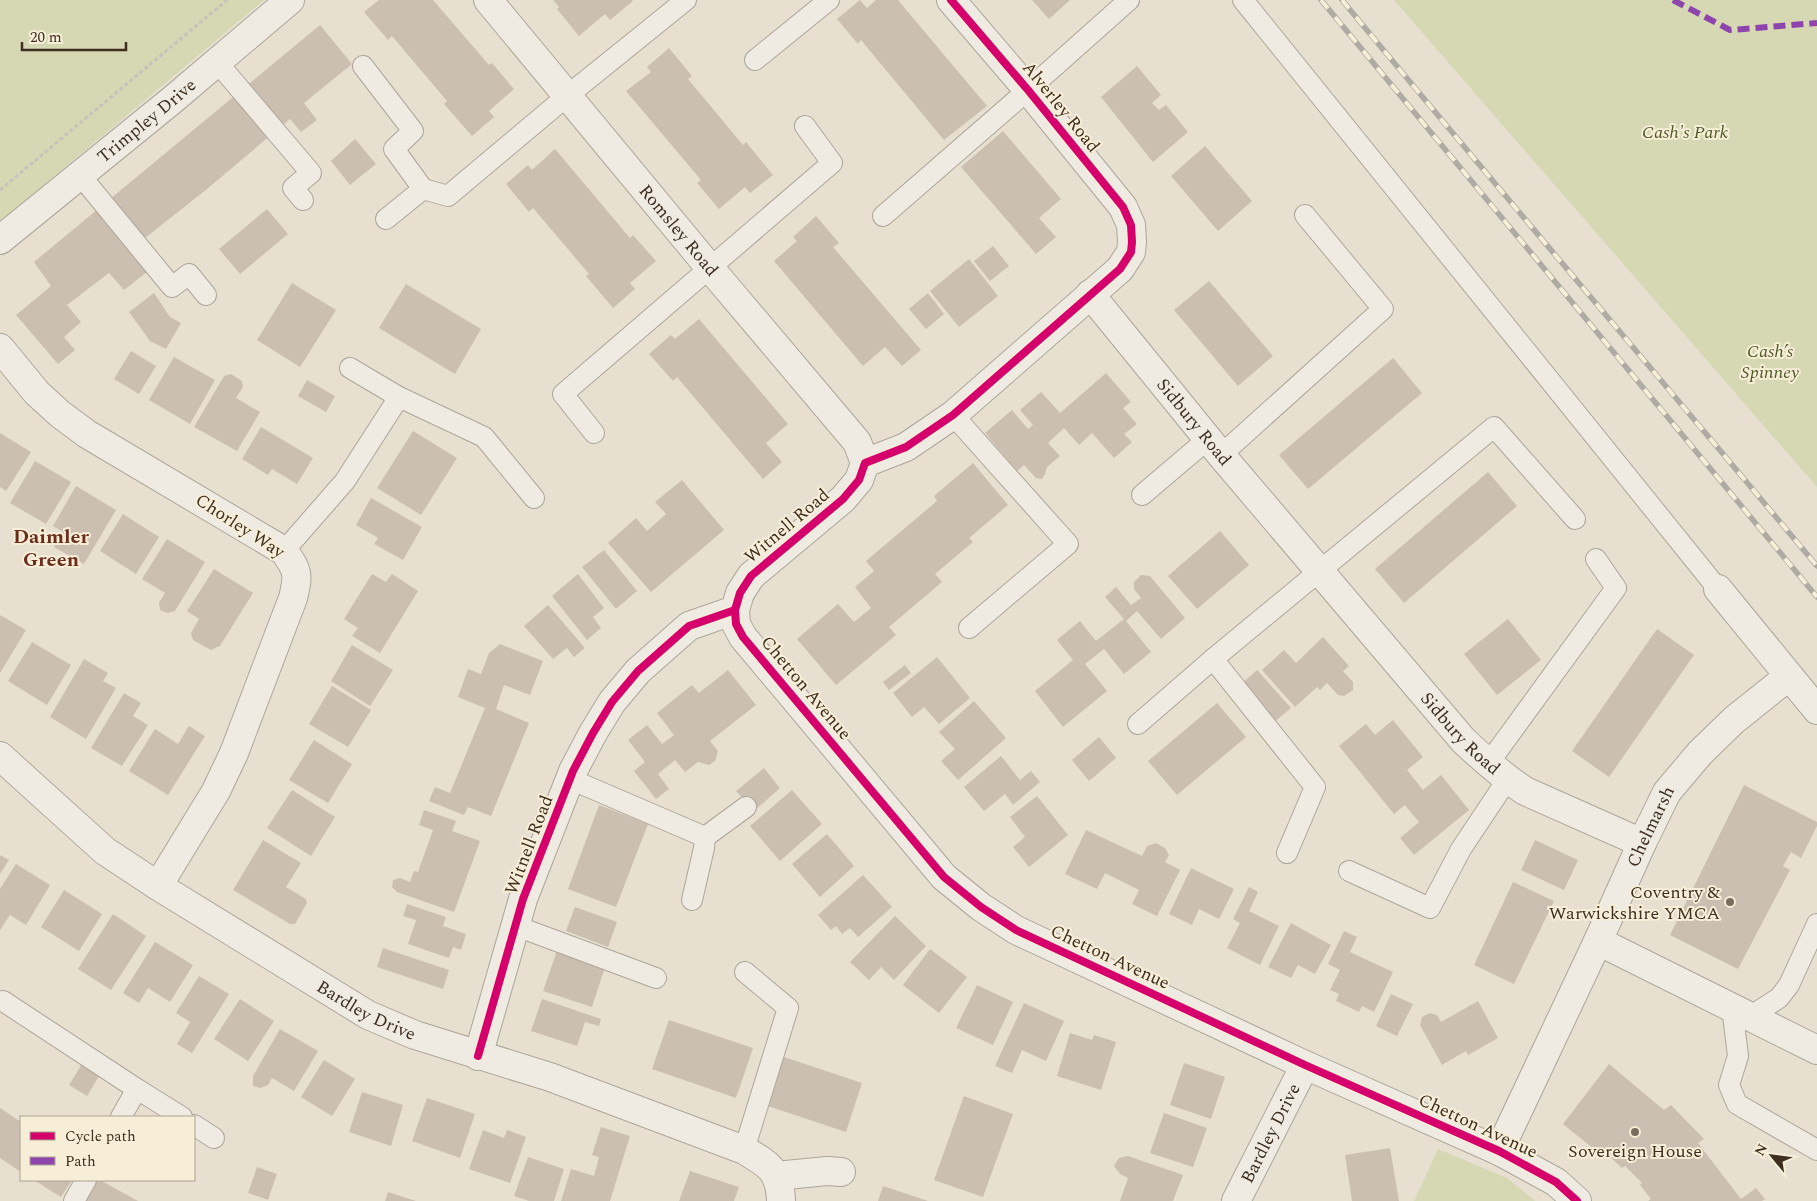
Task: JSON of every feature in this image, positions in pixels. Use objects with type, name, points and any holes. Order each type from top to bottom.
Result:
[{"type":"street","name":"Trimpley Drive","points":[[0,240],[290,0]]},
{"type":"street","name":"Romsley Road","points":[[488,0],[856,442],[865,463]]},
{"type":"street","name":"Alverley Road","points":[[951,0],[1028,90],[1123,207],[1131,225],[1131,252],[1120,269],[1090,294]]},
{"type":"street","points":[[865,463],[906,447],[953,415],[1090,294]]},
{"type":"street","name":"Sidbury Road","points":[[1090,294],[1214,447],[1463,740],[1498,772],[1525,791],[1642,843]]},
{"type":"street","name":"Chorley Way","points":[[0,348],[37,393],[80,429],[284,550],[294,564],[298,578],[293,598],[234,753],[216,791],[158,886]]},
{"type":"street","name":"Witnell Road","points":[[478,1056],[516,926],[522,899],[570,779],[607,710],[638,671],[689,626],[736,610],[740,593],[751,576],[843,499],[859,480],[865,463]]},
{"type":"street","points":[[1718,589],[1817,710]]},
{"type":"street","name":"Chetton Avenue","points":[[736,610],[736,624],[743,637],[944,877],[981,907],[1016,930],[1305,1065],[1499,1151],[1556,1182],[1577,1201]]},
{"type":"street","name":"Chelmarsh","points":[[1499,1151],[1642,843],[1668,792],[1700,753],[1734,720],[1789,676]]},
{"type":"street","name":"Bardley Drive","points":[[4,766],[105,851],[158,886],[368,1015],[414,1035],[550,1077],[744,1150],[768,1164],[778,1189],[827,1171],[841,1172]]},
{"type":"street","points":[[1598,941],[1817,1050]]},
{"type":"street","name":"Bardley Drive","points":[[1236,1201],[1305,1065]]},
{"type":"lane","points":[[363,66],[413,131],[394,149],[423,188],[448,196],[567,96],[686,0]]},
{"type":"lane","points":[[755,60],[829,0]]},
{"type":"lane","points":[[883,216],[1129,0]]},
{"type":"lane","points":[[1243,0],[1718,589]]},
{"type":"lane","points":[[217,62],[311,172],[293,188],[304,200]]},
{"type":"lane","points":[[594,433],[563,394],[832,163],[805,126]]},
{"type":"lane","points":[[80,175],[172,287],[189,274],[206,295]]},
{"type":"lane","points":[[386,219],[423,188]]},
{"type":"lane","points":[[1142,495],[1214,447],[1383,309],[1305,215]]},
{"type":"lane","points":[[350,368],[399,398],[484,437],[534,498]]},
{"type":"lane","points":[[284,550],[345,481],[399,398]]},
{"type":"lane","points":[[953,415],[1068,544],[968,628]]},
{"type":"lane","points":[[1138,724],[1213,659],[1494,426],[1575,519]]},
{"type":"lane","points":[[1349,871],[1430,908],[1498,772],[1616,588],[1596,559]]},
{"type":"lane","points":[[1213,659],[1315,787],[1288,853]]},
{"type":"lane","points":[[570,779],[705,837]]},
{"type":"lane","points":[[692,900],[705,837],[746,808]]},
{"type":"lane","points":[[1817,924],[1789,985],[1779,998],[1742,1012],[1738,1056],[1729,1086],[1737,1104],[1817,1150]]},
{"type":"lane","points":[[516,926],[656,978]]},
{"type":"lane","points":[[744,1150],[788,1008],[745,972]]},
{"type":"lane","points":[[3,1001],[180,1116]]},
{"type":"lane","points":[[122,1116],[137,1089]]},
{"type":"lane","points":[[195,1126],[214,1138]]},
{"type":"lane","points":[[74,1201],[85,1181]]},
{"type":"path","points":[[0,190],[227,0]]},
{"type":"green space","points":[[0,0],[264,0],[0,222]]},
{"type":"green space","name":"Cash's Park","points":[[1394,0],[1817,0],[1817,487]]},
{"type":"green space","points":[[1438,1149],[1507,1178],[1535,1201],[1414,1201]]},
{"type":"building","points":[[379,0],[433,0],[489,65],[492,63],[514,89],[489,111],[494,117],[472,136],[444,104],[447,101],[392,36],[388,40],[364,12]]},
{"type":"building","points":[[553,0],[633,1],[610,20],[605,14],[579,36],[557,9],[559,7]]},
{"type":"building","points":[[860,0],[867,8],[876,0],[898,0],[987,106],[944,140],[861,40],[858,44],[837,19]]},
{"type":"building","points":[[1032,0],[1070,0],[1049,19]]},
{"type":"building","points":[[320,25],[352,64],[304,103],[317,120],[301,132],[290,119],[145,238],[147,272],[124,290],[109,273],[67,305],[81,322],[64,337],[75,350],[58,364],[16,315],[51,286],[34,262]]},
{"type":"building","points":[[669,48],[692,76],[688,79],[743,145],[746,142],[773,175],[750,193],[745,187],[719,209],[697,183],[701,180],[626,91],[651,72],[647,67]]},
{"type":"building","points":[[1137,66],[1161,95],[1152,103],[1159,110],[1166,105],[1188,132],[1153,162],[1101,97]]},
{"type":"building","points":[[1003,131],[1061,199],[1039,218],[1056,237],[1036,254],[961,167]]},
{"type":"building","points":[[355,139],[376,164],[350,185],[331,161]]},
{"type":"building","points":[[1205,146],[1252,201],[1218,231],[1171,176]]},
{"type":"building","points":[[555,149],[630,238],[633,235],[656,261],[630,283],[635,289],[613,308],[586,276],[589,274],[533,208],[529,212],[506,184],[528,165],[532,170]]},
{"type":"building","points":[[267,209],[288,234],[240,274],[219,249]]},
{"type":"building","points":[[816,216],[839,243],[833,247],[921,350],[902,366],[885,347],[863,366],[774,261],[797,241],[793,237]]},
{"type":"building","points":[[993,246],[1009,266],[990,281],[974,261]]},
{"type":"building","points":[[969,259],[998,296],[959,327],[930,291]]},
{"type":"building","points":[[1209,281],[1273,356],[1238,386],[1174,310]]},
{"type":"building","points":[[292,283],[336,310],[300,367],[257,340]]},
{"type":"building","points":[[406,284],[481,329],[455,374],[379,328]]},
{"type":"building","points":[[154,293],[170,317],[181,323],[166,349],[150,341],[129,312]]},
{"type":"building","points":[[928,293],[944,314],[926,329],[909,309]]},
{"type":"building","points":[[699,319],[788,424],[766,443],[782,462],[763,479],[677,377],[673,381],[649,354],[671,335],[675,339]]},
{"type":"building","points":[[131,351],[156,366],[139,394],[114,379]]},
{"type":"building","points":[[174,357],[215,380],[190,424],[149,400]]},
{"type":"building","points":[[1393,358],[1422,393],[1308,489],[1279,455]]},
{"type":"building","points":[[1106,373],[1131,402],[1123,408],[1137,424],[1124,434],[1132,442],[1114,458],[1092,433],[1079,445],[1064,428],[1048,443],[1060,456],[1047,467],[1042,479],[1036,478],[1024,465],[1017,471],[985,433],[1012,410],[1028,429],[1033,425],[1020,410],[1041,392],[1060,413]]},
{"type":"building","points":[[231,374],[242,381],[243,387],[236,398],[260,412],[237,451],[194,427],[224,376]]},
{"type":"building","points":[[307,380],[335,396],[326,412],[298,396]]},
{"type":"building","points":[[261,427],[313,458],[297,484],[272,469],[268,475],[242,459]]},
{"type":"building","points":[[413,431],[457,458],[421,515],[377,488]]},
{"type":"building","points":[[0,433],[31,452],[6,491],[0,487]]},
{"type":"building","points":[[35,461],[71,482],[46,524],[10,503]]},
{"type":"building","points":[[973,463],[1008,505],[969,538],[973,542],[935,574],[942,582],[889,627],[896,635],[836,685],[797,639],[838,604],[854,622],[871,608],[855,587],[874,571],[866,561],[937,501],[934,496]]},
{"type":"building","points":[[1488,472],[1517,506],[1404,603],[1375,569]]},
{"type":"building","points":[[682,480],[724,530],[651,592],[608,543],[636,518],[647,531],[666,514],[655,502]]},
{"type":"building","points":[[76,486],[116,510],[84,564],[54,547],[63,532],[53,526]]},
{"type":"building","points":[[371,498],[422,527],[403,560],[374,544],[378,538],[356,525]]},
{"type":"building","points":[[123,514],[159,537],[136,574],[100,551]]},
{"type":"building","points":[[1220,531],[1249,565],[1197,609],[1168,576]]},
{"type":"building","points":[[167,539],[205,562],[175,611],[167,613],[160,610],[159,603],[165,593],[142,579]]},
{"type":"building","points":[[604,550],[637,591],[616,609],[582,567]]},
{"type":"building","points":[[214,569],[253,593],[220,646],[211,650],[193,640],[191,633],[199,619],[187,611]]},
{"type":"building","points":[[372,574],[386,582],[392,574],[418,591],[380,653],[352,636],[358,628],[344,619]]},
{"type":"building","points":[[578,574],[604,608],[593,617],[601,628],[587,640],[552,596]]},
{"type":"building","points":[[1141,575],[1150,576],[1185,618],[1161,639],[1137,611],[1126,621],[1151,652],[1124,674],[1104,649],[1085,664],[1107,691],[1063,727],[1035,691],[1073,660],[1057,640],[1080,621],[1096,641],[1124,619],[1105,597],[1116,587],[1131,605],[1141,598],[1134,589],[1134,582]]},
{"type":"building","points":[[548,605],[585,648],[574,657],[567,648],[553,659],[524,626]]},
{"type":"building","points":[[0,615],[26,630],[0,673]]},
{"type":"building","points":[[1508,619],[1541,660],[1497,695],[1464,654]]},
{"type":"building","points":[[1657,629],[1694,655],[1609,777],[1572,751]]},
{"type":"building","points":[[1323,637],[1349,666],[1343,671],[1353,682],[1353,690],[1344,696],[1338,695],[1327,683],[1320,690],[1317,687],[1295,707],[1262,670],[1284,650],[1296,663]]},
{"type":"building","points":[[32,642],[71,665],[47,705],[8,681]]},
{"type":"building","points":[[500,644],[543,661],[530,695],[504,685],[496,709],[529,723],[491,816],[468,807],[464,815],[429,801],[435,787],[450,793],[485,708],[458,697],[468,669],[481,674],[489,653]]},
{"type":"building","points":[[352,645],[393,670],[370,706],[331,681]]},
{"type":"building","points":[[937,657],[970,698],[939,724],[924,707],[912,717],[893,693]]},
{"type":"building","points":[[84,659],[108,673],[103,681],[116,688],[86,739],[50,717]]},
{"type":"building","points":[[905,665],[911,673],[889,690],[883,682]]},
{"type":"building","points":[[728,670],[756,705],[710,741],[718,751],[715,761],[709,765],[698,762],[685,772],[675,760],[658,774],[669,789],[656,799],[634,771],[645,762],[628,740],[647,725],[662,744],[674,735],[657,713],[692,685],[699,693]]},
{"type":"building","points":[[1257,670],[1291,708],[1272,724],[1239,686]]},
{"type":"building","points":[[332,686],[371,710],[348,747],[309,724]]},
{"type":"building","points":[[124,693],[141,703],[133,716],[148,725],[122,766],[91,748]]},
{"type":"building","points":[[974,701],[1006,738],[958,780],[941,761],[955,749],[939,732]]},
{"type":"building","points":[[1217,703],[1246,737],[1177,795],[1148,761]]},
{"type":"building","points":[[1393,720],[1423,757],[1407,770],[1423,790],[1441,775],[1469,810],[1414,855],[1400,838],[1419,822],[1405,805],[1394,814],[1339,746],[1366,724],[1375,735]]},
{"type":"building","points":[[189,726],[205,736],[168,795],[129,771],[155,729],[178,744]]},
{"type":"building","points":[[1099,737],[1116,758],[1089,781],[1072,760]]},
{"type":"building","points":[[314,740],[352,764],[328,803],[289,780]]},
{"type":"building","points":[[1001,756],[1020,780],[1031,771],[1040,782],[1013,805],[1005,794],[984,811],[964,787]]},
{"type":"building","points":[[764,768],[780,788],[754,811],[736,791]]},
{"type":"building","name":"Coventry & Warwickshire YMCA","points":[[1744,785],[1817,822],[1817,826],[1801,858],[1791,852],[1783,866],[1790,870],[1738,969],[1670,935]]},
{"type":"building","points":[[292,790],[335,817],[311,856],[267,828]]},
{"type":"building","points":[[792,790],[822,824],[780,861],[750,826]]},
{"type":"building","points":[[1037,796],[1068,835],[1029,867],[1013,847],[1025,837],[1010,817]]},
{"type":"building","points":[[599,805],[648,824],[616,907],[568,889]]},
{"type":"building","points":[[424,810],[456,821],[452,831],[480,841],[454,912],[397,892],[392,887],[393,880],[400,878],[410,882],[414,871],[418,872],[433,830],[419,825]]},
{"type":"building","points":[[1086,830],[1142,856],[1147,846],[1156,843],[1165,848],[1169,855],[1165,862],[1180,870],[1157,916],[1132,904],[1139,890],[1105,873],[1097,889],[1065,874]]},
{"type":"building","points":[[827,834],[854,866],[820,897],[792,864]]},
{"type":"building","points":[[263,840],[301,863],[286,887],[306,899],[307,903],[295,924],[290,924],[233,890]]},
{"type":"building","points":[[1535,840],[1578,860],[1564,890],[1521,870]]},
{"type":"building","points":[[0,855],[9,860],[0,874]]},
{"type":"building","points":[[16,864],[50,885],[26,925],[10,915],[0,930],[0,889]]},
{"type":"building","points":[[1191,868],[1234,889],[1219,919],[1199,909],[1192,925],[1169,914]]},
{"type":"building","points":[[863,875],[892,907],[858,937],[850,928],[842,934],[836,926],[831,930],[818,915]]},
{"type":"building","points":[[1513,882],[1554,901],[1514,984],[1474,965]]},
{"type":"building","points":[[1249,887],[1258,892],[1249,911],[1279,926],[1260,965],[1227,948],[1240,923],[1233,919]]},
{"type":"building","points":[[64,890],[102,914],[79,951],[41,927]]},
{"type":"building","points":[[407,904],[446,917],[443,926],[466,934],[461,950],[453,947],[449,958],[408,944],[416,920],[403,916]]},
{"type":"building","points":[[575,907],[617,922],[608,947],[566,931]]},
{"type":"building","points":[[113,914],[146,936],[111,990],[78,969]]},
{"type":"building","points":[[895,916],[926,946],[894,980],[881,967],[869,980],[850,962]]},
{"type":"building","points":[[1291,923],[1331,945],[1315,974],[1298,965],[1291,978],[1268,967]]},
{"type":"building","points":[[1344,931],[1357,937],[1350,952],[1393,972],[1374,1012],[1362,1006],[1359,1012],[1336,1001],[1339,994],[1330,990],[1340,970],[1328,964]]},
{"type":"building","points":[[155,942],[193,965],[170,1002],[148,988],[139,1003],[123,993]]},
{"type":"building","points":[[383,948],[449,970],[443,989],[377,967]]},
{"type":"building","points":[[558,948],[606,964],[592,1007],[543,991]]},
{"type":"building","points":[[930,949],[967,977],[939,1013],[903,985]]},
{"type":"building","points":[[199,976],[229,994],[192,1053],[177,1044],[190,1022],[176,1013]]},
{"type":"building","points":[[977,985],[1013,1002],[993,1045],[956,1028]]},
{"type":"building","points":[[1391,994],[1413,1004],[1397,1036],[1376,1026]]},
{"type":"building","points":[[240,999],[274,1021],[248,1061],[214,1039]]},
{"type":"building","points":[[542,999],[601,1019],[599,1026],[585,1022],[577,1046],[531,1031]]},
{"type":"building","points":[[1478,1001],[1498,1038],[1468,1055],[1466,1051],[1442,1065],[1420,1025],[1422,1017],[1430,1013],[1437,1015],[1441,1022]]},
{"type":"building","points":[[1024,1003],[1064,1021],[1046,1061],[1022,1050],[1012,1073],[995,1066]]},
{"type":"building","points":[[669,1020],[753,1048],[736,1098],[652,1069]]},
{"type":"building","points":[[280,1029],[318,1051],[294,1091],[272,1078],[268,1085],[260,1088],[253,1086],[253,1076]]},
{"type":"building","points":[[1070,1033],[1092,1040],[1094,1035],[1116,1042],[1101,1090],[1057,1076]]},
{"type":"building","points":[[778,1055],[862,1083],[846,1132],[762,1104]]},
{"type":"building","points":[[324,1060],[355,1079],[332,1116],[301,1097]]},
{"type":"building","points":[[83,1062],[101,1073],[87,1096],[69,1085]]},
{"type":"building","points":[[1184,1063],[1225,1077],[1211,1119],[1170,1105]]},
{"type":"building","name":"Sovereign House","points":[[1609,1064],[1664,1110],[1671,1105],[1704,1139],[1698,1143],[1741,1199],[1756,1188],[1765,1199],[1762,1201],[1648,1201],[1651,1199],[1640,1185],[1642,1183],[1625,1166],[1622,1168],[1609,1156],[1606,1159],[1563,1124]]},
{"type":"building","points":[[362,1092],[403,1105],[391,1146],[349,1132]]},
{"type":"building","points":[[964,1096],[1013,1114],[983,1197],[934,1180]]},
{"type":"building","points":[[427,1098],[475,1114],[460,1158],[412,1141]]},
{"type":"building","points":[[0,1108],[20,1121],[20,1171],[0,1158]]},
{"type":"building","points":[[1164,1113],[1207,1128],[1193,1167],[1150,1153]]},
{"type":"building","points":[[601,1127],[630,1136],[610,1201],[561,1201],[571,1169],[594,1176],[599,1157],[592,1155]]},
{"type":"building","points":[[483,1130],[504,1138],[507,1130],[526,1137],[510,1183],[469,1169]]},
{"type":"building","points":[[1390,1148],[1399,1201],[1352,1201],[1345,1155]]},
{"type":"building","points":[[1128,1156],[1183,1175],[1173,1201],[1120,1201],[1128,1178],[1120,1174],[1114,1166],[1119,1158]]},
{"type":"building","points":[[528,1157],[564,1169],[554,1201],[529,1201],[514,1196]]},
{"type":"building","points":[[257,1167],[277,1174],[268,1200],[248,1193]]},
{"type":"building","points":[[690,1171],[739,1187],[734,1201],[679,1201]]},
{"type":"building","points":[[36,1181],[71,1181],[61,1197]]},
{"type":"building","points":[[91,1181],[102,1181],[138,1201],[80,1201]]},
{"type":"building","points":[[883,1186],[928,1201],[878,1201]]},
{"type":"building","points":[[388,1192],[416,1201],[385,1201]]},
{"type":"railway","points":[[1321,0],[1817,597]]},
{"type":"railway","points":[[1342,0],[1817,566]]},
{"type":"marked path","points":[[1673,0],[1730,30],[1817,23]]},
{"type":"cycle path","points":[[478,1056],[523,899],[573,771],[612,702],[638,671],[689,626],[735,610],[740,593],[751,576],[843,499],[859,480],[865,463],[906,447],[953,415],[1120,269],[1131,252],[1131,225],[1123,207],[1028,90],[951,0]]},
{"type":"cycle path","points":[[735,610],[736,624],[743,637],[944,877],[981,907],[1016,930],[1305,1065],[1499,1151],[1556,1182],[1577,1201]]},
{"type":"place","name":"Coventry & Warwickshire YMCA","points":[[1730,902]]},
{"type":"place","name":"Sovereign House","points":[[1635,1132]]},
{"type":"district","name":"Daimler Green","points":[[51,548]]},
{"type":"park label","name":"Cash’s Spinney","points":[[1770,361]]}]
